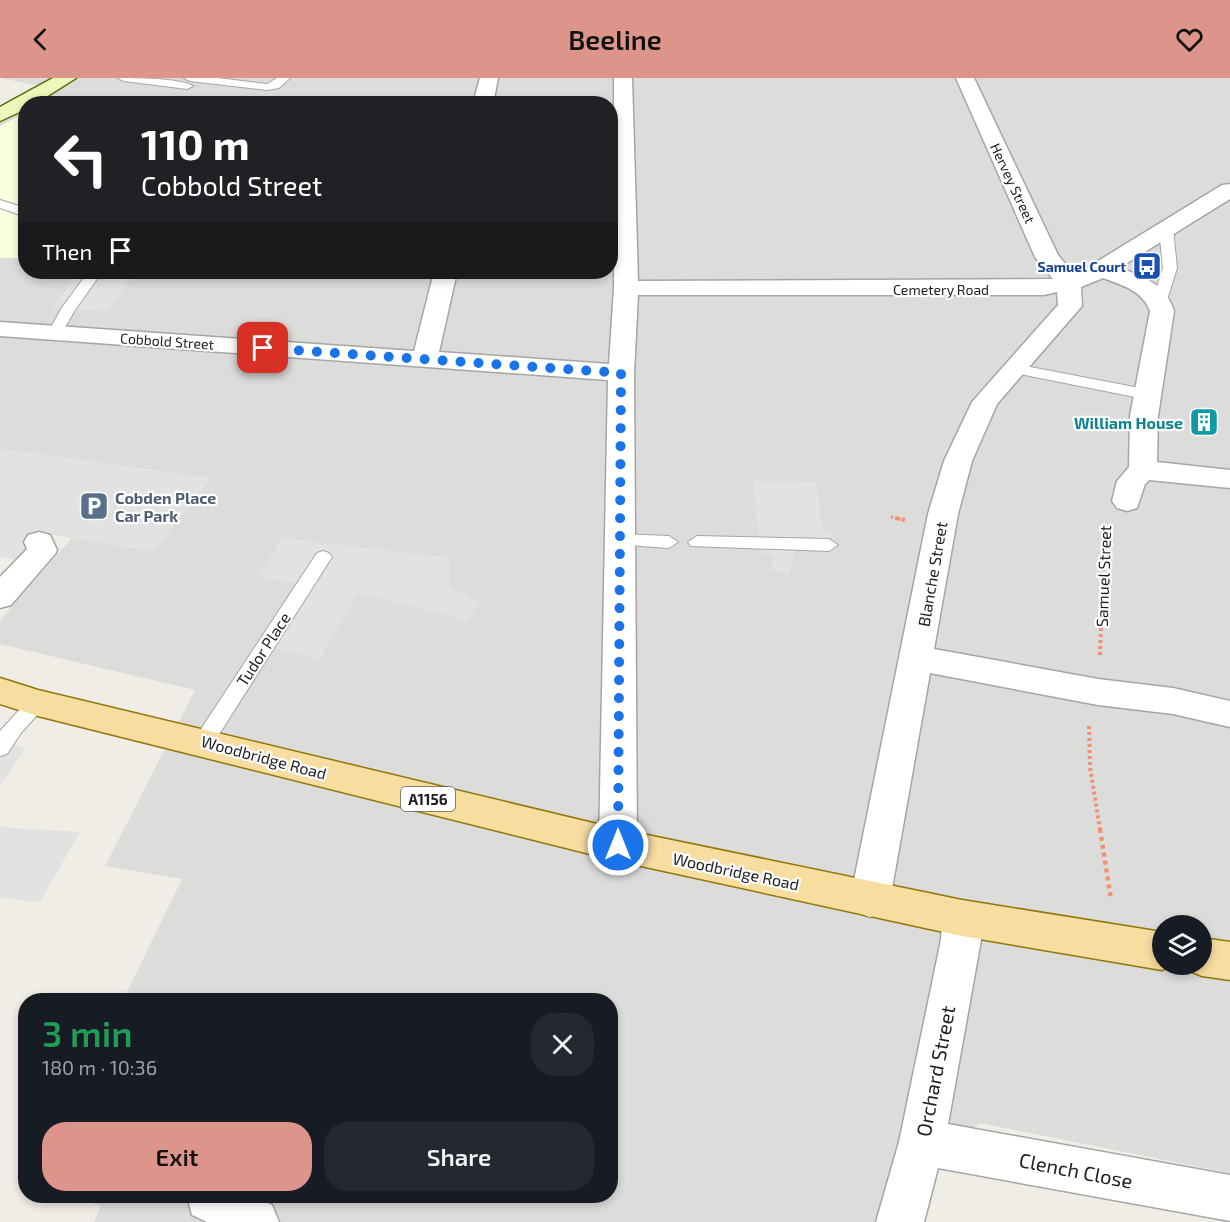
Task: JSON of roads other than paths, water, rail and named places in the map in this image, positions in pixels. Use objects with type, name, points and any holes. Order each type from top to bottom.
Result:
[{"type":"main road","points":[[35,96],[68,78]]},
{"type":"main road","points":[[0,115],[18,105]]},
{"type":"main road","name":"Woodbridge Road","points":[[0,691],[39,703],[204,741],[237,752],[618,845],[962,918],[1152,949]]},
{"type":"main road","points":[[1212,958],[1230,961]]},
{"type":"street","points":[[485,96],[489,78]]},
{"type":"street","points":[[618,845],[621,373],[626,288],[623,78]]},
{"type":"street","name":"Hervey Street","points":[[967,79],[1047,256],[1069,283]]},
{"type":"street","name":"Cemetery Road","points":[[626,288],[1030,289],[1069,283],[1101,269],[1230,190]]},
{"type":"street","points":[[1101,269],[1144,287],[1160,300],[1162,311],[1150,395],[1144,416],[1143,470],[1131,481],[1127,501]]},
{"type":"street","points":[[425,359],[444,279]]},
{"type":"street","name":"Blanche Street","points":[[870,900],[943,514],[958,461],[985,402],[1070,306],[1069,283]]},
{"type":"street","name":"Cobbold Street","points":[[0,329],[621,373]]},
{"type":"street","points":[[1143,470],[1230,479]]},
{"type":"street","points":[[0,597],[40,554],[42,550],[39,542]]},
{"type":"street","points":[[917,658],[1098,692],[1173,701],[1230,714]]},
{"type":"street","name":"Orchard Street","points":[[900,1222],[922,1142],[961,940],[962,918]]},
{"type":"street","name":"Clench Close","points":[[922,1142],[1230,1198]]},
{"type":"street","points":[[219,1203],[255,1222]]},
{"type":"lane","points":[[124,78],[267,87],[275,87],[284,78]]},
{"type":"lane","points":[[0,204],[18,210]]},
{"type":"lane","points":[[1160,300],[1170,268],[1166,230]]},
{"type":"lane","points":[[55,333],[68,309],[90,279]]},
{"type":"lane","points":[[1015,369],[1150,395]]},
{"type":"lane","points":[[619,540],[669,542]]},
{"type":"lane","points":[[697,542],[830,545]]},
{"type":"lane","name":"Tudor Place","points":[[204,741],[322,557]]},
{"type":"lane","points":[[0,747],[14,727],[39,703]]},
{"type":"place","name":"Samuel Court","points":[[1147,266]]},
{"type":"place","name":"William House","points":[[1204,422]]},
{"type":"place","name":"Cobden Place Car Park","points":[[94,506]]}]
